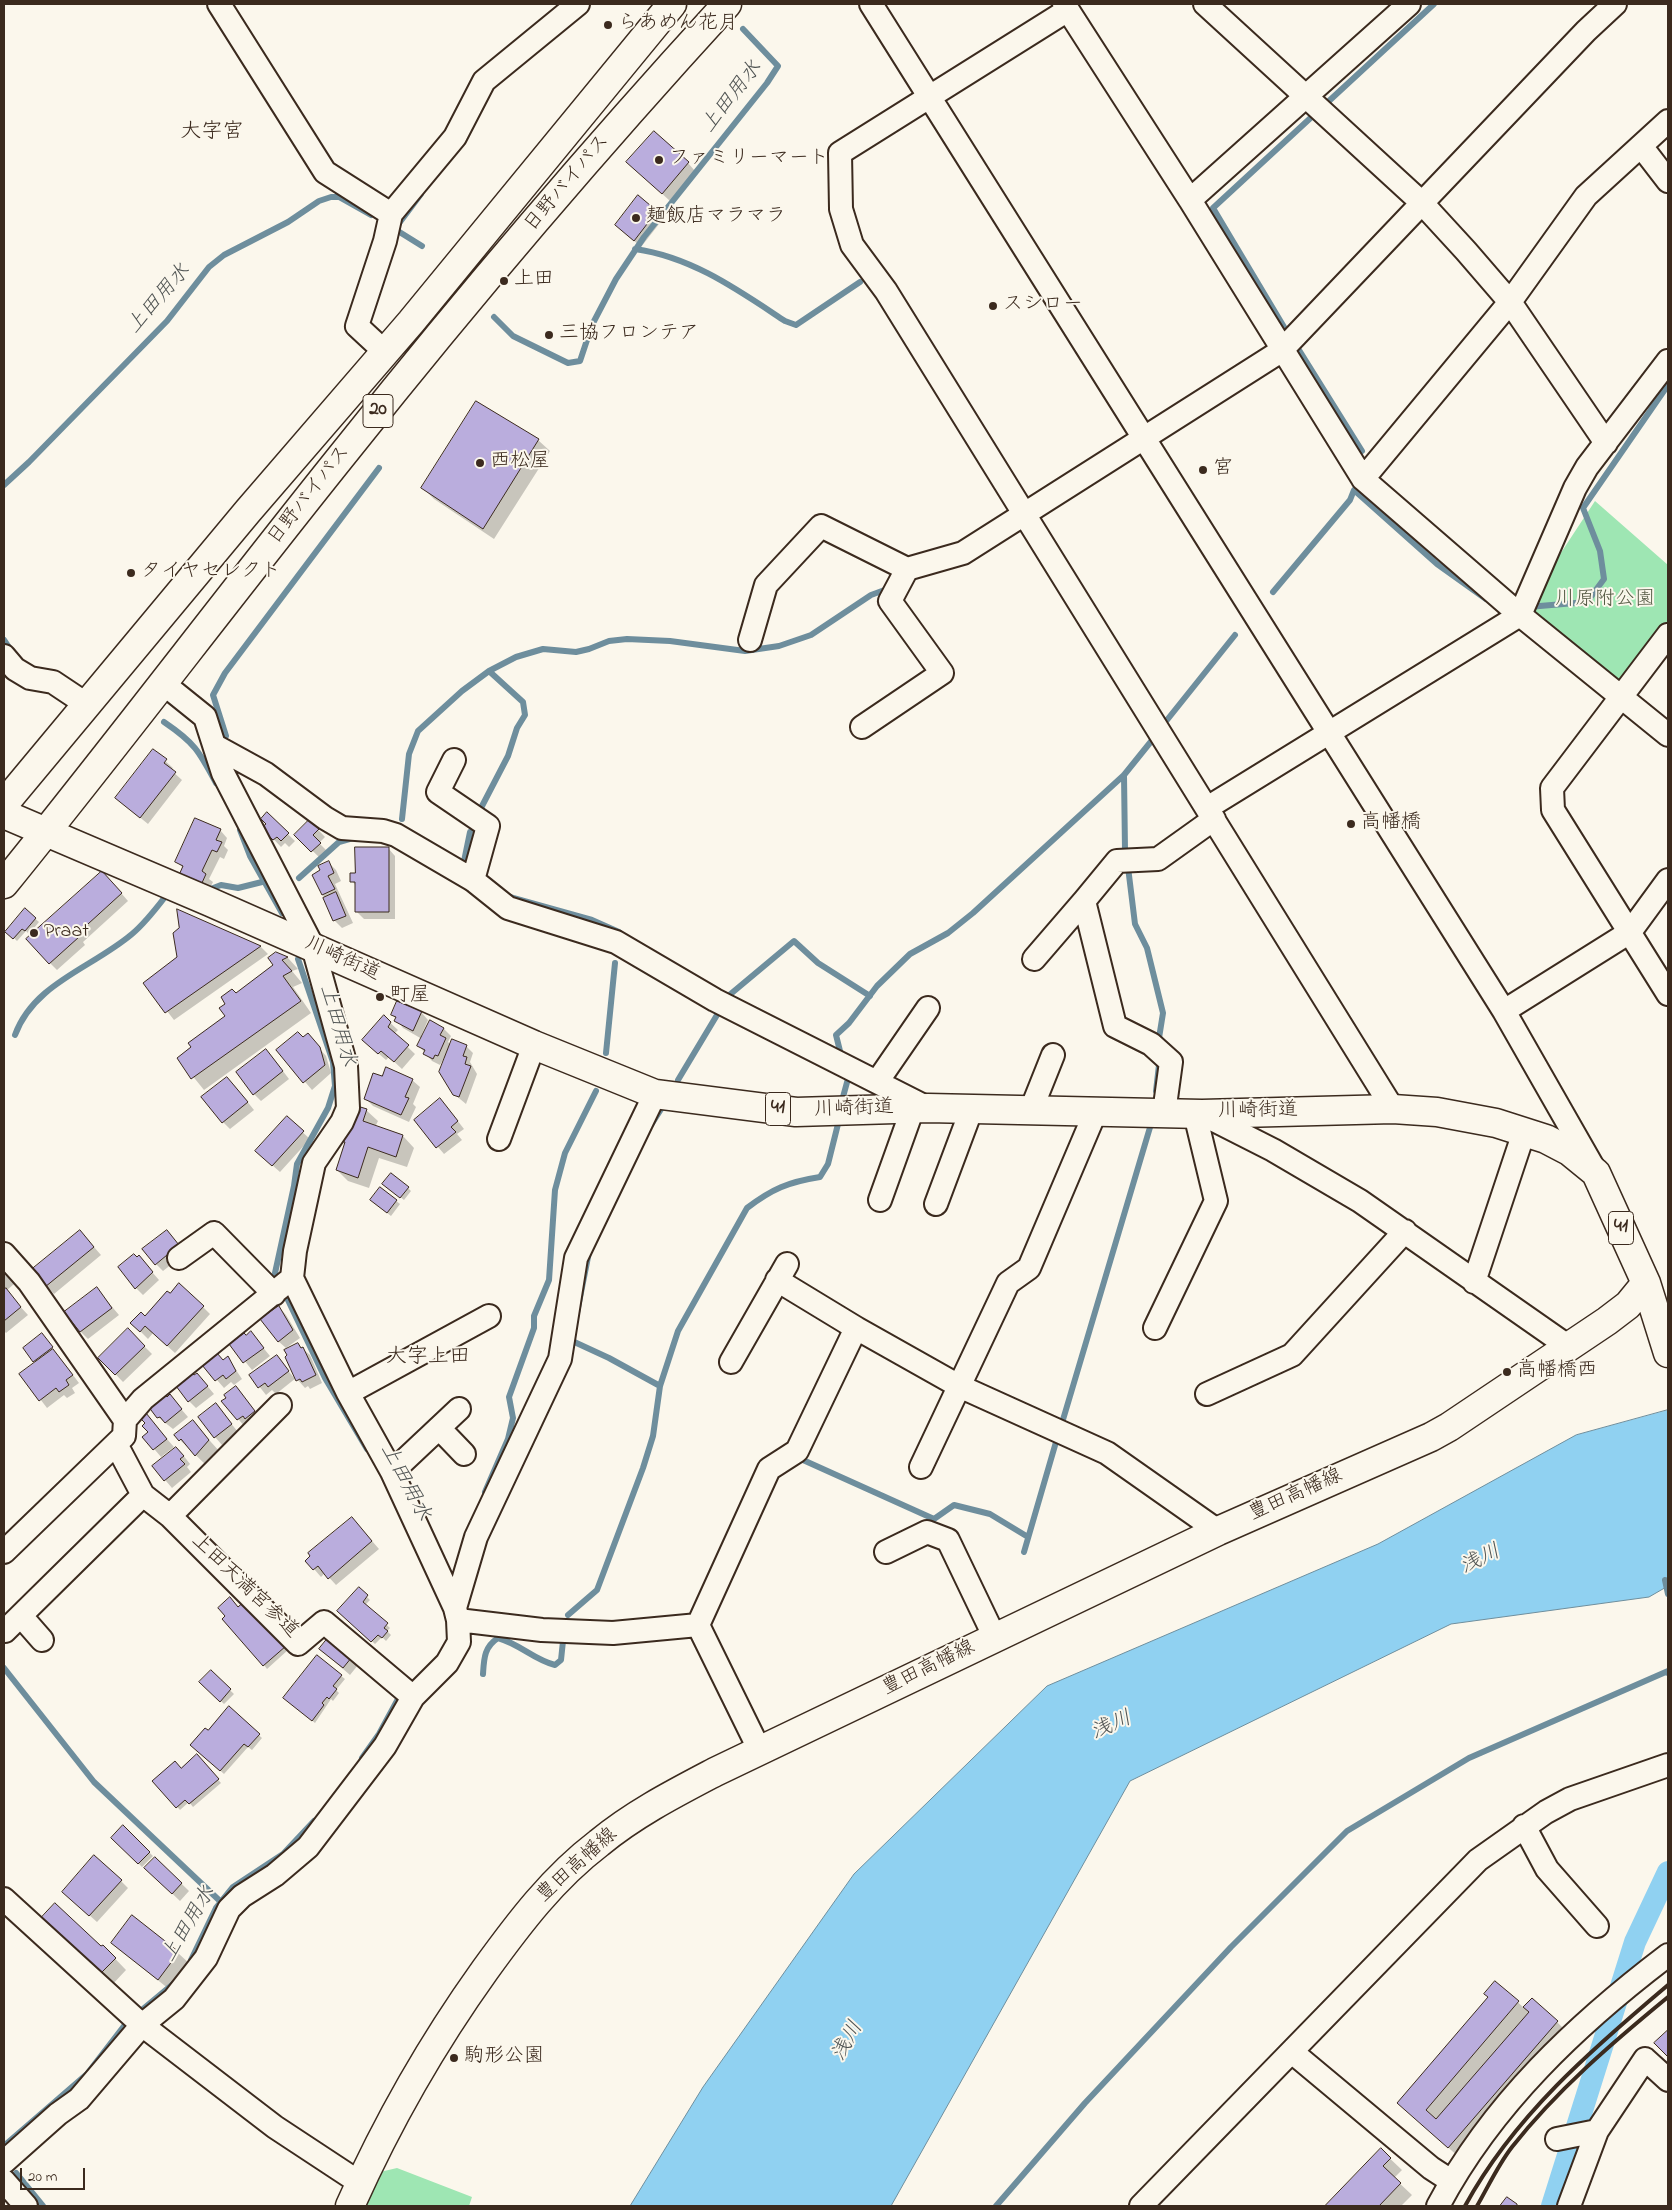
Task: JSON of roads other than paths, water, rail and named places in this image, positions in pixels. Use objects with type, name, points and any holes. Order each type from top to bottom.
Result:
[{"type":"main road","name":"日野バイパス","points":[[4,804],[86,704],[385,352],[672,4]]},
{"type":"main road","name":"日野バイパス","points":[[4,884],[397,388],[596,150],[727,4]]},
{"type":"main road","name":"川崎街道","points":[[4,814],[313,947],[534,1045],[655,1094],[796,1112],[972,1108],[1198,1114],[1393,1109],[1470,1116],[1546,1139],[1569,1151],[1596,1173],[1646,1283]]},
{"type":"main road","name":"豊田高幡線","points":[[355,2195],[412,2082],[444,2029],[508,1938],[538,1901],[583,1856],[636,1816],[715,1772],[1218,1531],[1431,1437],[1569,1347],[1628,1305],[1646,1283]]},
{"type":"main road","name":"41","points":[[1646,1283],[1668,1354]]},
{"type":"street","points":[[219,4],[324,172],[391,214]]},
{"type":"street","points":[[385,352],[357,326],[385,241],[391,214],[455,137],[484,81],[578,4]]},
{"type":"street","points":[[871,4],[1145,437],[1504,1011],[1596,1173]]},
{"type":"street","points":[[1205,4],[1421,202],[1510,302],[1606,443]]},
{"type":"street","points":[[1190,200],[1309,100],[1409,4]]},
{"type":"street","points":[[750,640],[766,584],[821,526],[907,569],[963,553],[1281,351],[1586,31],[1616,4]]},
{"type":"street","points":[[1393,1109],[886,291],[852,245],[841,209],[840,153],[1066,7],[1190,200],[1281,351],[1362,479],[1520,615],[1668,735]]},
{"type":"street","points":[[1362,479],[1510,302],[1586,196],[1668,121]]},
{"type":"street","points":[[1641,146],[1668,181]]},
{"type":"street","points":[[1034,959],[1117,861],[1158,859],[1211,813],[1328,732],[1520,615],[1575,488],[1587,467],[1668,361]]},
{"type":"street","points":[[862,727],[942,673],[890,601],[907,569]]},
{"type":"street","points":[[1668,635],[1552,788],[1553,810],[1668,994]]},
{"type":"street","points":[[4,656],[15,669],[30,678],[53,682],[86,704]]},
{"type":"street","points":[[164,684],[205,717],[223,774],[313,947],[346,1066],[348,1108],[342,1122],[314,1163],[295,1251],[292,1278],[348,1393],[392,1472],[457,1614]]},
{"type":"street","points":[[215,746],[266,774],[325,818],[342,828],[383,831],[396,835],[473,880],[508,908],[616,942],[715,1000],[877,1082],[920,1108],[880,1200]]},
{"type":"street","points":[[454,760],[438,792],[488,826],[473,880]]},
{"type":"street","points":[[1504,1011],[1630,932],[1668,880]]},
{"type":"street","points":[[1084,901],[1115,1026],[1151,1044],[1171,1062],[1164,1113]]},
{"type":"street","points":[[877,1082],[928,1008]]},
{"type":"street","points":[[499,1139],[534,1045]]},
{"type":"street","points":[[1031,1110],[1053,1055]]},
{"type":"street","points":[[4,2162],[58,2114],[79,2099],[142,2025],[174,1999],[206,1958],[229,1909],[242,1896],[275,1875],[308,1847],[385,1746],[414,1697],[447,1663],[458,1642],[457,1614],[476,1537],[560,1358],[576,1258],[655,1094]]},
{"type":"street","points":[[936,1204],[972,1108]]},
{"type":"street","points":[[922,1467],[958,1386],[1008,1283],[1029,1268],[1095,1112]]},
{"type":"street","points":[[1198,1114],[1273,1150],[1360,1201],[1569,1347]]},
{"type":"street","points":[[1154,1328],[1216,1200],[1198,1114]]},
{"type":"street","points":[[1474,1282],[1524,1132]]},
{"type":"street","points":[[1207,1394],[1292,1355],[1404,1231]]},
{"type":"street","points":[[179,1258],[214,1233],[274,1294]]},
{"type":"street","points":[[4,1254],[29,1282],[125,1420]]},
{"type":"street","points":[[731,1362],[782,1272],[856,1328],[958,1386],[1107,1453],[1218,1531]]},
{"type":"street","points":[[4,1552],[124,1436],[125,1420],[143,1399],[292,1278]]},
{"type":"street","points":[[348,1393],[489,1316]]},
{"type":"street","points":[[698,1626],[769,1469],[797,1451],[856,1328]]},
{"type":"street","points":[[170,1516],[280,1405]]},
{"type":"street","points":[[392,1472],[459,1409]]},
{"type":"street","points":[[439,1428],[464,1454]]},
{"type":"street","name":"上田天満宮参道","points":[[116,1444],[143,1495],[170,1516],[298,1644],[324,1622],[414,1697]]},
{"type":"street","points":[[5,1631],[143,1495]]},
{"type":"street","points":[[886,1552],[927,1532],[948,1540],[995,1638]]},
{"type":"street","points":[[457,1614],[542,1630],[614,1633],[698,1626]]},
{"type":"street","points":[[21,1616],[42,1640]]},
{"type":"street","points":[[698,1626],[760,1752]]},
{"type":"street","points":[[1141,2206],[1478,1860],[1524,1826],[1570,1799],[1668,1765]]},
{"type":"street","points":[[1524,1826],[1547,1869],[1597,1926]]},
{"type":"street","points":[[4,1899],[142,2025],[275,2127],[355,2195]]},
{"type":"street","points":[[1438,2206],[1451,2181],[1510,2099],[1565,2042],[1668,1955]]},
{"type":"street","points":[[1292,2052],[1431,2168],[1451,2181]]},
{"type":"street","points":[[1570,2206],[1590,2133],[1645,2058],[1668,2080]]},
{"type":"street","points":[[1557,2139],[1590,2133]]},
{"type":"street","points":[[4,2181],[26,2206]]},
{"type":"water","name":"浅川","points":[[1668,1410],[1668,1586],[1649,1597],[1451,1624],[1130,1781],[891,2206],[630,2206],[703,2087],[854,1874],[1047,1686],[1378,1544],[1576,1435]]},
{"type":"waterway","points":[[1284,327],[1213,208],[1434,4]]},
{"type":"waterway","name":"上田用水","points":[[494,317],[513,336],[568,363],[580,361],[592,325],[616,279],[644,237],[767,83],[778,66],[743,29]]},
{"type":"waterway","points":[[397,226],[421,194]]},
{"type":"waterway","name":"上田用水","points":[[4,485],[29,462],[167,321],[209,267],[224,255],[288,222],[319,201],[331,197],[339,197],[371,215]]},
{"type":"waterway","name":"上田用水","points":[[393,228],[422,246]]},
{"type":"waterway","points":[[635,249],[656,253],[695,267],[714,276],[785,321],[796,325],[860,282]]},
{"type":"waterway","points":[[1299,350],[1362,451]]},
{"type":"waterway","points":[[1528,607],[1587,602],[1604,579],[1600,551],[1583,508],[1668,385]]},
{"type":"waterway","points":[[226,736],[213,695],[225,673],[379,468]]},
{"type":"waterway","points":[[1273,592],[1350,500],[1354,490],[1437,564],[1486,599]]},
{"type":"waterway","points":[[402,819],[409,754],[418,731],[462,691],[489,671],[516,657],[543,649],[576,652],[609,641],[627,639],[670,641],[745,651],[779,646],[811,635],[871,595],[890,588]]},
{"type":"waterway","points":[[1167,720],[1235,635]]},
{"type":"waterway","name":"上田用水","points":[[4,640],[12,652]]},
{"type":"waterway","points":[[481,808],[508,756],[517,728],[525,715],[523,702],[489,671]]},
{"type":"waterway","name":"上田用水","points":[[164,722],[190,742],[216,783]]},
{"type":"waterway","points":[[841,1055],[836,1035],[849,1023],[877,986],[910,954],[948,933],[973,913],[1124,775],[1153,739]]},
{"type":"waterway","points":[[1124,775],[1125,850]]},
{"type":"waterway","name":"上田用水","points":[[240,830],[250,856],[282,913]]},
{"type":"waterway","points":[[463,866],[470,832]]},
{"type":"waterway","points":[[299,878],[339,842],[353,838]]},
{"type":"waterway","points":[[1128,867],[1135,924],[1147,948],[1163,1013],[1159,1038]]},
{"type":"waterway","points":[[208,890],[221,885],[238,888],[266,881]]},
{"type":"waterway","points":[[506,896],[592,920],[619,932]]},
{"type":"waterway","points":[[15,1035],[24,1017],[50,989],[132,934],[165,897]]},
{"type":"waterway","points":[[727,997],[794,941],[818,963],[870,996]]},
{"type":"waterway","name":"上田用水","points":[[275,1273],[297,1164],[328,1108],[335,1086],[333,1062],[298,959]]},
{"type":"waterway","points":[[606,1053],[615,963]]},
{"type":"waterway","points":[[678,1080],[720,1010]]},
{"type":"waterway","points":[[1156,1091],[1159,1065]]},
{"type":"waterway","points":[[843,1097],[849,1075]]},
{"type":"waterway","points":[[485,1492],[508,1439],[513,1418],[509,1397],[534,1328],[534,1316],[549,1280],[555,1190],[565,1153],[596,1091]]},
{"type":"waterway","points":[[651,1125],[665,1103]]},
{"type":"waterway","points":[[568,1615],[597,1590],[643,1468],[653,1436],[660,1386],[678,1331],[747,1208],[781,1187],[820,1177],[828,1164],[838,1124]]},
{"type":"waterway","points":[[1062,1423],[1151,1124]]},
{"type":"waterway","points":[[574,1328],[589,1252]]},
{"type":"waterway","name":"上田用水","points":[[287,1298],[325,1378],[367,1449]]},
{"type":"waterway","points":[[571,1338],[570,1340],[609,1358],[660,1386]]},
{"type":"waterway","points":[[1024,1552],[1056,1442]]},
{"type":"waterway","points":[[795,1460],[803,1460],[934,1519],[954,1505],[990,1514],[1028,1537]]},
{"type":"waterway","points":[[1665,1580],[1668,1594]]},
{"type":"waterway","points":[[483,1674],[484,1658],[487,1649],[498,1638],[513,1644],[540,1660],[555,1665],[561,1660],[563,1641]]},
{"type":"waterway","points":[[4,1668],[94,1782],[221,1902]]},
{"type":"waterway","points":[[996,2206],[1085,2103],[1231,1947],[1347,1831],[1469,1758],[1668,1671],[1668,1673]]},
{"type":"waterway","name":"上田用水","points":[[362,1758],[379,1734],[398,1699]]},
{"type":"waterway","name":"上田用水","points":[[191,1960],[216,1908],[233,1887],[283,1854],[314,1821]]},
{"type":"waterway","points":[[1552,2206],[1635,1942],[1668,1872]]},
{"type":"waterway","name":"上田用水","points":[[143,2009],[173,1984]]},
{"type":"waterway","name":"上田用水","points":[[5,2145],[87,2074],[124,2026]]},
{"type":"waterway","name":"上田用水","points":[[16,2173],[43,2206]]},
{"type":"railway","points":[[1465,2206],[1485,2173],[1530,2114],[1583,2060],[1668,1985]]},
{"type":"railway","points":[[1477,2206],[1507,2154],[1547,2106],[1606,2050],[1668,1997]]},
{"type":"place","name":"らあめん花月","points":[[608,25]]},
{"type":"place","name":"ファミリーマート","points":[[659,160]]},
{"type":"place","name":"麺飯店マラマラ","points":[[636,218]]},
{"type":"place","name":"上田","points":[[504,281]]},
{"type":"place","name":"スシロー","points":[[993,306]]},
{"type":"place","name":"三協フロンテア","points":[[549,335]]},
{"type":"place","name":"西松屋","points":[[480,463]]},
{"type":"place","name":"宮","points":[[1203,470]]},
{"type":"place","name":"タイヤセレクト","points":[[131,573]]},
{"type":"place","name":"高幡橋","points":[[1351,824]]},
{"type":"place","name":"Praat","points":[[34,933]]},
{"type":"place","name":"町屋","points":[[380,997]]},
{"type":"place","name":"高幡橋西","points":[[1507,1372]]},
{"type":"place","name":"駒形公園","points":[[454,2058]]},
{"type":"district","name":"大字宮","points":[[212,134]]},
{"type":"district","name":"大字上田","points":[[428,1359]]},
{"type":"park label","name":"川原附公園","points":[[1605,601]]}]
